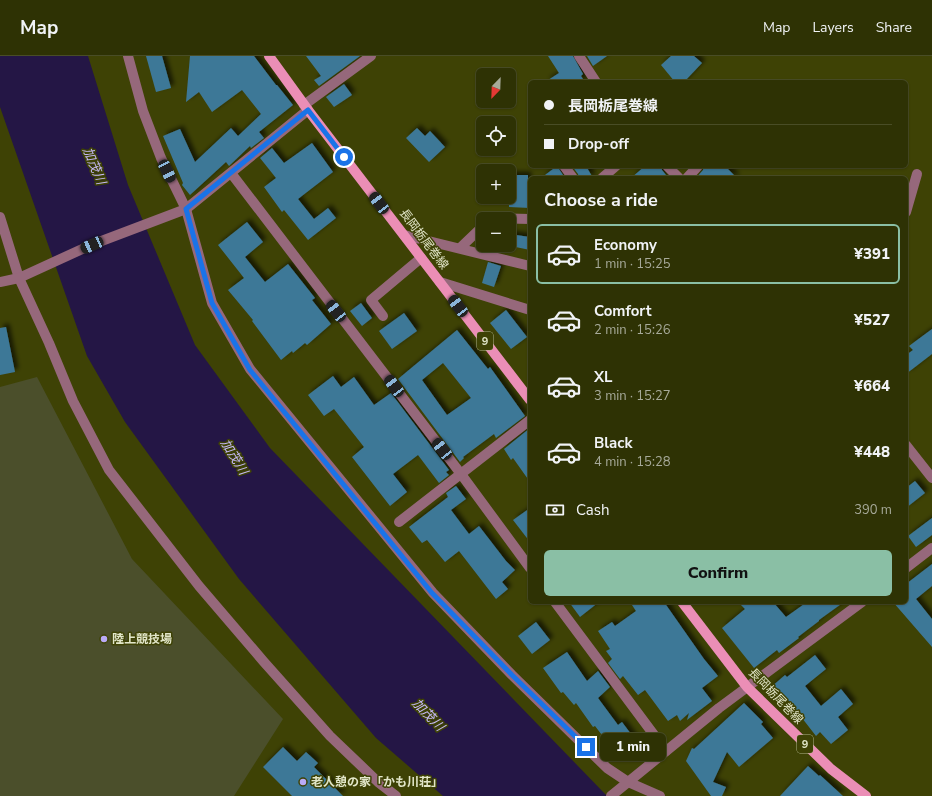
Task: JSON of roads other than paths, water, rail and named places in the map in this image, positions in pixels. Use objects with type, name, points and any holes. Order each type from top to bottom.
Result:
[{"type":"main road","name":"長岡栃尾巻線","points":[[273,58],[306,108],[528,397]]},
{"type":"main road","name":"長岡栃尾巻線","points":[[684,604],[747,688],[831,770],[866,796]]},
{"type":"street","points":[[128,56],[143,111],[161,158],[186,209],[212,303],[250,370],[432,593],[512,675],[607,768],[628,782],[660,796]]},
{"type":"street","points":[[0,282],[19,278],[92,245],[186,209],[231,173],[306,108],[371,56]]},
{"type":"street","points":[[579,56],[595,80]]},
{"type":"street","points":[[604,176],[614,168]]},
{"type":"street","points":[[669,168],[677,176]]},
{"type":"street","points":[[689,176],[696,168]]},
{"type":"street","points":[[231,173],[461,474],[528,565]]},
{"type":"street","points":[[908,205],[917,174]]},
{"type":"street","points":[[0,217],[19,278],[49,343],[73,401],[109,470],[199,586],[264,662],[330,736],[378,782],[396,796]]},
{"type":"street","points":[[516,219],[528,219]]},
{"type":"street","points":[[460,248],[476,233]]},
{"type":"street","points":[[404,235],[528,265]]},
{"type":"street","points":[[383,316],[371,300],[421,258]]},
{"type":"street","points":[[440,282],[528,309]]},
{"type":"street","points":[[399,522],[528,422]]},
{"type":"street","points":[[908,452],[932,478]]},
{"type":"street","points":[[908,566],[932,548]]},
{"type":"street","points":[[556,604],[666,751]]},
{"type":"street","points":[[612,795],[719,708],[747,688],[850,605]]},
{"type":"water","name":"加茂川","points":[[0,56],[88,56],[128,185],[195,345],[270,448],[607,796],[443,796],[376,738],[239,579],[125,422],[87,356],[0,107]]},
{"type":"place","name":"陸上競技場","points":[[104,639]]},
{"type":"place","name":"老人憩の家「かも川荘」","points":[[303,782]]}]
